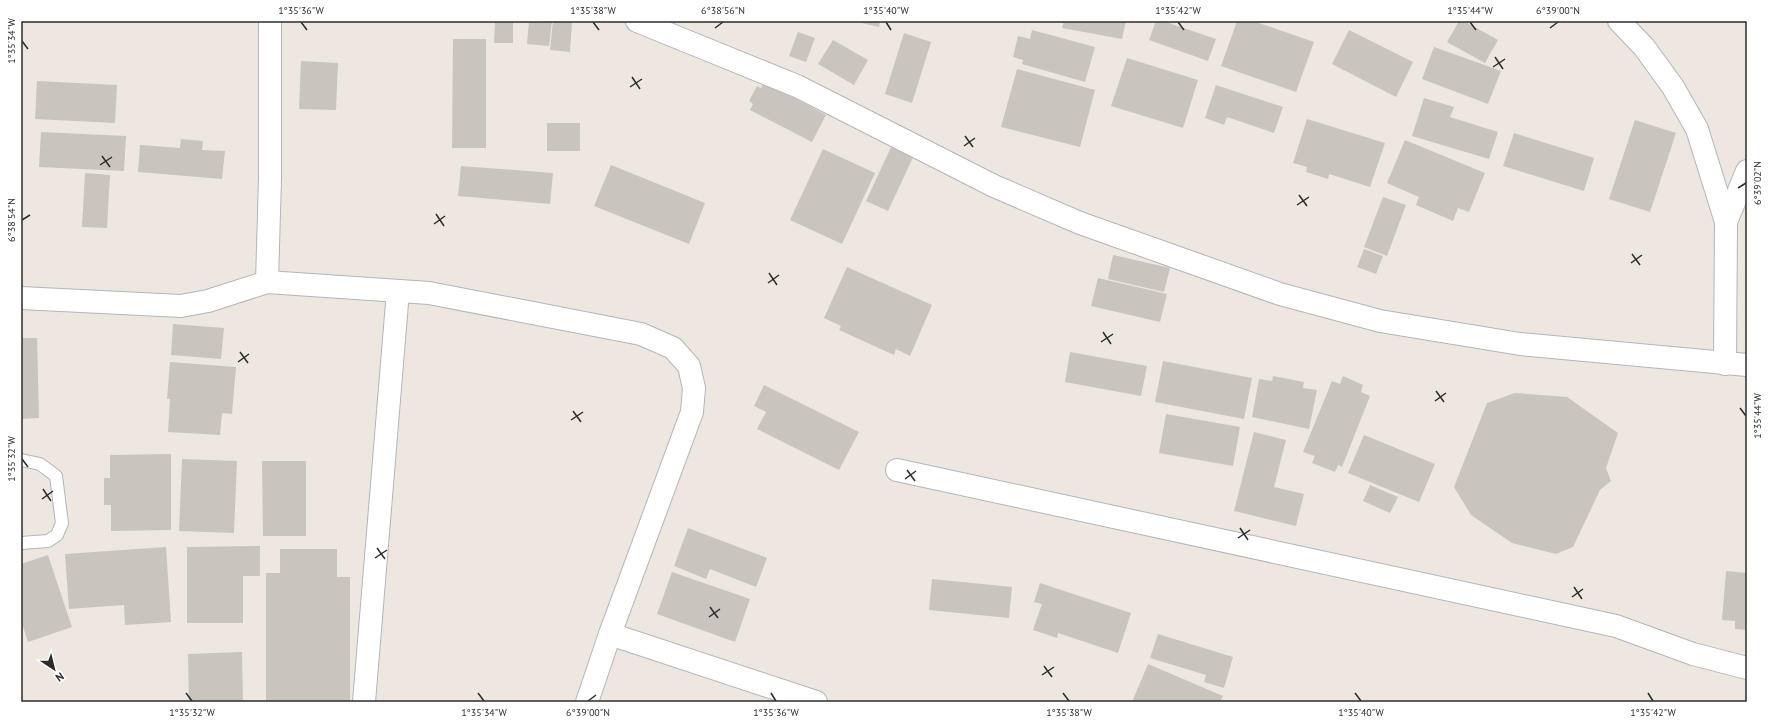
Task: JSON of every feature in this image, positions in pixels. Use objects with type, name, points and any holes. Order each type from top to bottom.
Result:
[{"type":"street","points":[[267,282],[270,178],[270,21]]},
{"type":"street","points":[[637,21],[797,86],[994,186],[1080,223],[1280,294],[1380,320],[1520,344],[1747,365]]},
{"type":"street","points":[[1619,21],[1644,47],[1673,87],[1698,129],[1726,222],[1724,364]]},
{"type":"street","points":[[1726,222],[1747,171]]},
{"type":"street","points":[[21,298],[181,306],[208,301],[267,282],[429,293],[640,334],[673,348],[689,366],[694,388],[692,412],[610,634],[587,702]]},
{"type":"street","points":[[364,702],[398,291]]},
{"type":"street","points":[[897,470],[1616,626],[1693,654],[1747,668]]},
{"type":"street","points":[[610,634],[816,702]]},
{"type":"lane","points":[[21,460],[40,464],[56,476],[62,523],[57,535],[48,541],[21,543]]},
{"type":"building","points":[[495,21],[513,21],[513,43],[494,43]]},
{"type":"building","points":[[529,21],[552,21],[549,46],[527,44]]},
{"type":"building","points":[[553,21],[572,22],[570,52],[550,50]]},
{"type":"building","points":[[853,21],[880,21],[879,27]]},
{"type":"building","points":[[1064,21],[1126,21],[1122,39],[1062,28]]},
{"type":"building","points":[[1156,21],[1163,21],[1216,39],[1208,61],[1149,40]]},
{"type":"building","points":[[1237,21],[1253,21],[1314,42],[1296,92],[1221,66]]},
{"type":"building","points":[[1459,21],[1464,21],[1498,40],[1485,63],[1447,42]]},
{"type":"building","points":[[1032,30],[1095,47],[1085,82],[1022,64],[1023,60],[1013,57],[1018,36],[1030,39]]},
{"type":"building","points":[[1349,30],[1413,62],[1396,97],[1332,64]]},
{"type":"building","points":[[798,32],[815,38],[806,62],[789,56]]},
{"type":"building","points":[[904,33],[931,42],[912,103],[885,94]]},
{"type":"building","points":[[453,39],[486,39],[486,148],[452,148]]},
{"type":"building","points":[[833,40],[868,60],[854,85],[818,64]]},
{"type":"building","points":[[1434,47],[1501,71],[1488,104],[1422,79]]},
{"type":"building","points":[[1127,58],[1198,80],[1183,128],[1111,106]]},
{"type":"building","points":[[301,61],[338,63],[336,110],[299,109]]},
{"type":"building","points":[[1017,69],[1095,90],[1080,147],[1001,127]]},
{"type":"building","points":[[37,81],[117,85],[115,123],[35,119]]},
{"type":"building","points":[[764,82],[826,115],[812,142],[750,110],[753,104],[749,101],[757,86],[761,88]]},
{"type":"building","points":[[1216,85],[1283,107],[1274,133],[1227,117],[1224,125],[1205,118]]},
{"type":"building","points":[[1424,98],[1454,107],[1450,117],[1498,132],[1489,159],[1412,136]]},
{"type":"building","points":[[1307,119],[1385,143],[1370,187],[1329,174],[1328,179],[1306,172],[1307,167],[1293,163]]},
{"type":"building","points":[[1635,120],[1676,133],[1650,212],[1609,199]]},
{"type":"building","points":[[547,123],[580,123],[580,151],[547,151]]},
{"type":"building","points":[[41,132],[126,136],[124,171],[39,167]]},
{"type":"building","points":[[1514,133],[1594,158],[1584,191],[1503,166]]},
{"type":"building","points":[[181,139],[203,141],[202,150],[225,151],[222,179],[138,172],[140,145],[180,148]]},
{"type":"building","points":[[1405,140],[1485,173],[1469,212],[1458,208],[1453,221],[1416,205],[1419,197],[1387,183]]},
{"type":"building","points":[[893,143],[915,153],[888,211],[866,201]]},
{"type":"building","points":[[823,149],[875,173],[842,244],[790,220]]},
{"type":"building","points":[[611,165],[705,203],[689,244],[594,206]]},
{"type":"building","points":[[461,166],[553,173],[550,204],[458,196]]},
{"type":"building","points":[[85,173],[110,175],[107,228],[82,227]]},
{"type":"building","points":[[1383,197],[1406,205],[1387,256],[1364,247]]},
{"type":"building","points":[[1364,249],[1383,256],[1376,274],[1357,267]]},
{"type":"building","points":[[1113,255],[1170,268],[1164,292],[1108,279]]},
{"type":"building","points":[[847,267],[932,305],[910,356],[896,349],[894,355],[839,330],[841,326],[824,318]]},
{"type":"building","points":[[1098,278],[1167,294],[1160,322],[1091,306]]},
{"type":"building","points":[[173,324],[224,328],[221,359],[171,355]]},
{"type":"building","points":[[21,338],[37,338],[39,418],[21,419]]},
{"type":"building","points":[[1070,352],[1147,366],[1141,396],[1065,382]]},
{"type":"building","points":[[1163,361],[1252,378],[1244,419],[1155,402]]},
{"type":"building","points":[[170,362],[236,367],[232,414],[222,413],[220,435],[168,432],[170,399],[167,399]]},
{"type":"building","points":[[1273,376],[1304,382],[1303,388],[1317,390],[1309,429],[1252,417],[1259,379],[1272,381]]},
{"type":"building","points":[[1343,376],[1363,385],[1361,392],[1370,396],[1342,467],[1338,465],[1335,472],[1312,463],[1315,456],[1303,452],[1332,381],[1340,384]]},
{"type":"building","points":[[764,385],[859,432],[839,470],[757,429],[766,412],[754,406]]},
{"type":"building","points":[[1515,393],[1567,397],[1618,433],[1606,468],[1611,481],[1600,490],[1573,547],[1556,554],[1512,543],[1471,515],[1454,487],[1487,403]]},
{"type":"building","points":[[1166,414],[1240,427],[1233,466],[1159,453]]},
{"type":"building","points":[[1254,432],[1286,440],[1274,487],[1304,494],[1296,526],[1234,511]]},
{"type":"building","points":[[1364,435],[1435,464],[1419,502],[1348,473]]},
{"type":"building","points":[[171,454],[171,530],[111,531],[111,505],[104,505],[104,478],[110,478],[110,455]]},
{"type":"building","points":[[182,459],[237,461],[234,533],[179,531]]},
{"type":"building","points":[[262,461],[306,461],[306,536],[263,536]]},
{"type":"building","points":[[1370,485],[1398,497],[1390,513],[1363,501]]},
{"type":"building","points":[[688,528],[767,558],[756,587],[710,569],[706,579],[674,566]]},
{"type":"building","points":[[260,546],[260,576],[243,576],[243,623],[187,623],[187,547]]},
{"type":"building","points":[[166,547],[171,622],[125,625],[124,605],[69,609],[65,554]]},
{"type":"building","points":[[280,549],[337,549],[337,577],[350,577],[350,702],[266,702],[266,573],[280,573]]},
{"type":"building","points":[[48,555],[72,627],[28,642],[21,620],[21,564]]},
{"type":"building","points":[[1726,571],[1747,573],[1747,630],[1735,629],[1735,621],[1722,620]]},
{"type":"building","points":[[672,572],[750,599],[735,642],[657,614]]},
{"type":"building","points":[[932,579],[1012,587],[1009,618],[929,610]]},
{"type":"building","points":[[1040,583],[1131,613],[1118,653],[1058,633],[1057,638],[1033,630],[1042,604],[1034,602]]},
{"type":"building","points":[[1158,634],[1233,657],[1224,688],[1204,682],[1206,675],[1150,658]]},
{"type":"building","points":[[242,652],[243,702],[189,702],[188,654]]},
{"type":"building","points":[[1148,664],[1223,696],[1220,702],[1132,702]]}]
